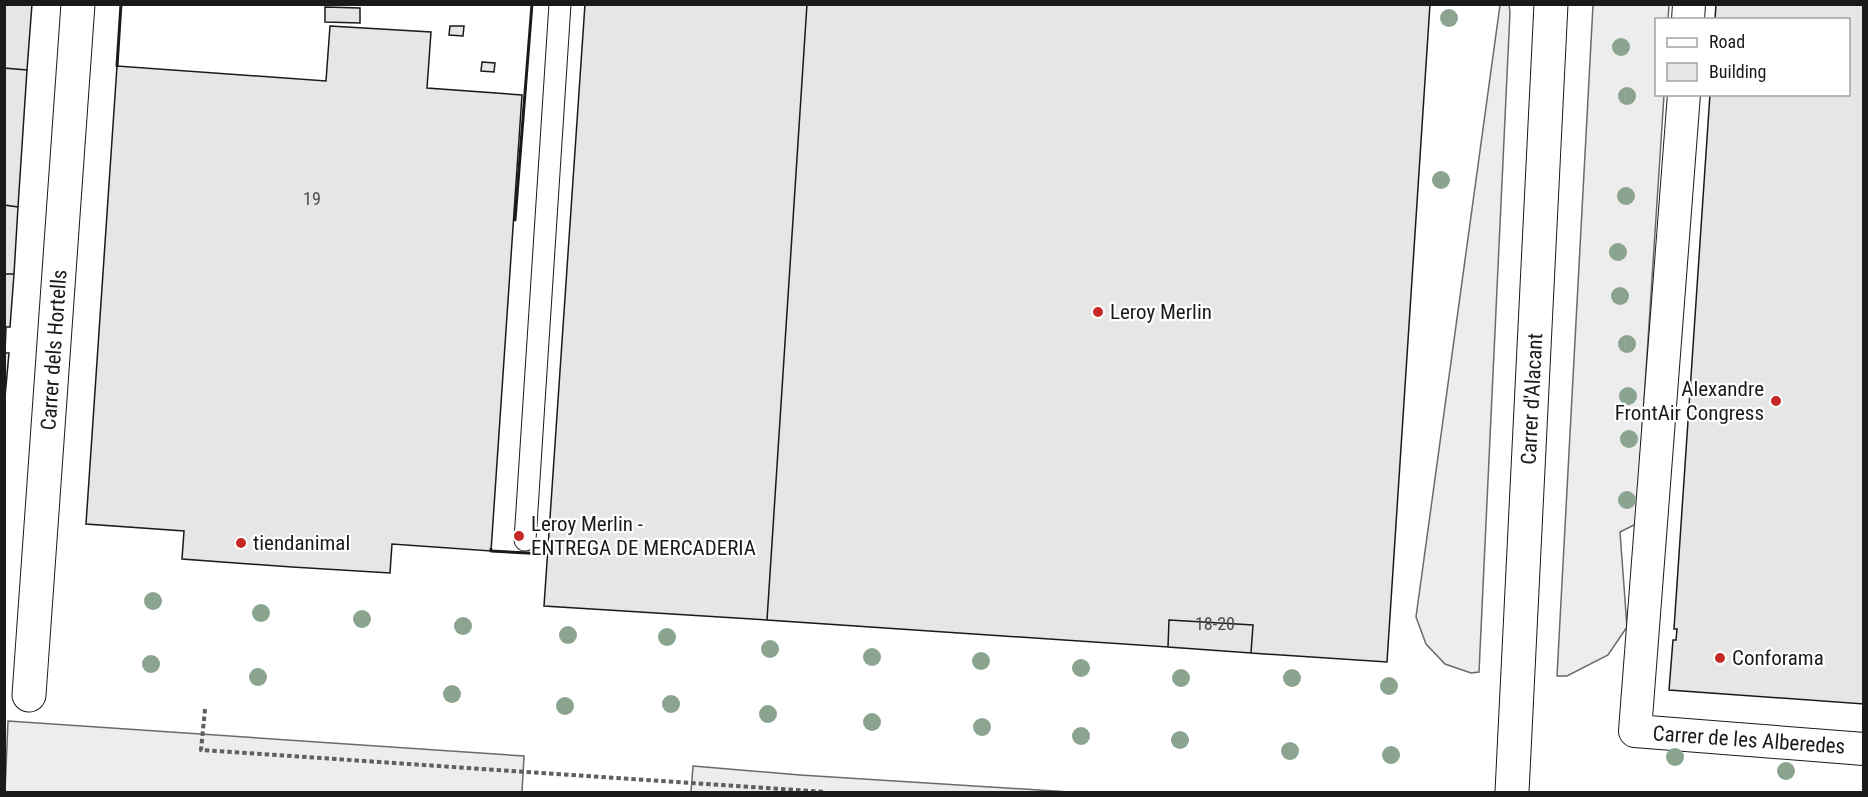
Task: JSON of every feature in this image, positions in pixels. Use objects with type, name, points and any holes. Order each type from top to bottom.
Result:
[{"type":"street","name":"Carrer dels Hortells","points":[[29,695],[78,4]]},
{"type":"street","name":"Carrer d'Alacant","points":[[1512,792],[1551,4]]},
{"type":"street","name":"Carrer de les Alberedes","points":[[1684,96],[1635,731],[1863,748]]},
{"type":"lane","points":[[525,540],[560,4]]},
{"type":"path","points":[[205,709],[201,750],[825,792]]},
{"type":"shaded area","points":[[1500,5],[1509,5],[1510,12],[1479,672],[1471,673],[1445,664],[1426,644],[1416,617]]},
{"type":"shaded area","points":[[1593,5],[1669,5],[1668,18],[1655,18],[1655,96],[1664,96],[1636,524],[1620,532],[1627,627],[1608,655],[1567,676],[1557,676]]},
{"type":"shaded area","points":[[8,721],[524,756],[522,792],[5,792]]},
{"type":"shaded area","points":[[693,766],[800,775],[1070,792],[691,792]]},
{"type":"building","points":[[4,4],[32,4],[27,70],[4,68]]},
{"type":"building","points":[[585,4],[807,4],[767,620],[544,606]]},
{"type":"building","name":"Leroy Merlin","points":[[807,4],[1430,4],[1387,662],[1251,653],[1253,625],[1169,620],[1168,647],[767,620]]},
{"type":"building","name":"Alexandre FrontAir Congress","points":[[1716,4],[1864,4],[1864,704],[1669,690],[1673,640],[1676,640],[1677,629],[1674,629],[1710,96],[1850,96],[1850,18],[1715,18]]},
{"type":"building","points":[[325,7],[360,8],[360,23],[325,22]]},
{"type":"building","points":[[330,26],[431,32],[427,88],[522,95],[491,551],[392,544],[390,573],[292,567],[182,559],[184,531],[86,524],[117,66],[326,81]]},
{"type":"building","points":[[450,26],[464,26],[463,36],[449,35]]},
{"type":"building","points":[[482,62],[495,63],[494,72],[481,71]]},
{"type":"building","points":[[4,68],[27,70],[18,207],[4,205]]},
{"type":"building","points":[[4,205],[18,207],[14,274],[4,274]]},
{"type":"building","points":[[4,274],[14,274],[10,327],[6,327],[5,353],[9,353],[4,408]]},
{"type":"building","points":[[1169,620],[1253,625],[1251,653],[1168,647]]},
{"type":"wall","points":[[117,66],[121,4]]},
{"type":"wall","points":[[515,220],[532,4]]},
{"type":"wall","points":[[491,549],[491,551],[547,554]]},
{"type":"place","name":"Leroy Merlin","points":[[1098,312]]},
{"type":"place","name":"Alexandre FrontAir Congress","points":[[1776,401]]},
{"type":"place","name":"Leroy Merlin - ENTREGA DE MERCADERIA","points":[[519,536]]},
{"type":"place","name":"tiendanimal","points":[[241,543]]},
{"type":"place","name":"Conforama","points":[[1720,658]]}]
